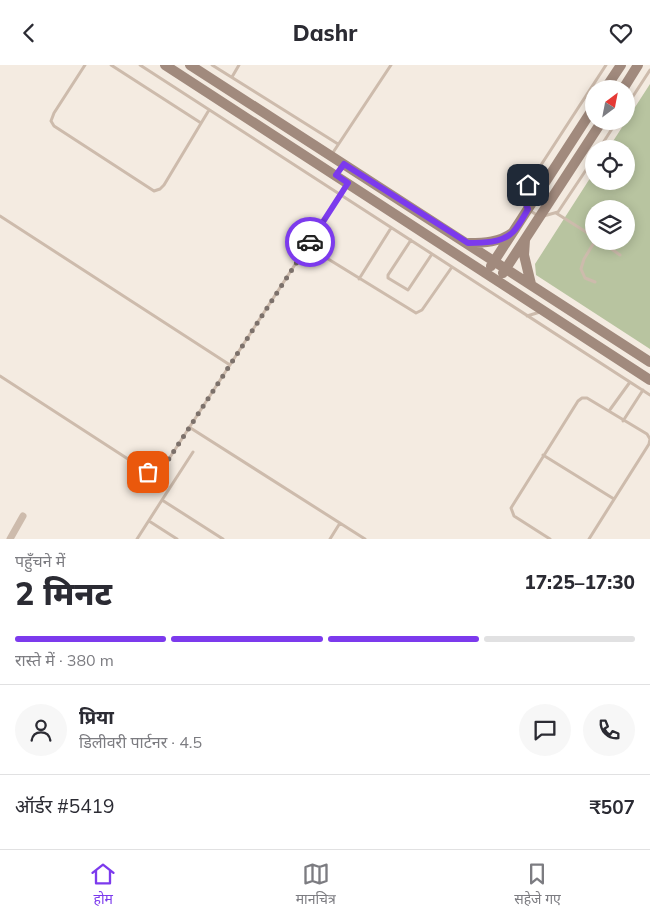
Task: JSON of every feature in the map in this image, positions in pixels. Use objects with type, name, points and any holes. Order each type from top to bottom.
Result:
[{"type":"street","points":[[165,65],[650,380]]},
{"type":"street","points":[[190,65],[650,361]]},
{"type":"street","points":[[611,80],[621,65]]},
{"type":"street","points":[[629,80],[638,65]]},
{"type":"street","points":[[487,273],[585,121]]},
{"type":"street","points":[[498,281],[596,130]]},
{"type":"street","points":[[336,175],[344,164]]},
{"type":"street","points":[[468,243],[498,240],[514,231]]},
{"type":"street","points":[[525,239],[524,255],[531,284]]},
{"type":"street","points":[[10,539],[22,516]]},
{"type":"lane","points":[[85,65],[54,113],[51,121],[54,126],[154,191],[164,185],[209,110]]},
{"type":"lane","points":[[111,65],[201,123]]},
{"type":"lane","points":[[140,65],[650,395]]},
{"type":"lane","points":[[212,65],[338,144]]},
{"type":"lane","points":[[232,77],[240,65]]},
{"type":"lane","points":[[331,156],[390,65]]},
{"type":"lane","points":[[585,171],[560,210],[556,213],[540,217],[528,209],[526,205],[526,191],[528,185],[606,65]]},
{"type":"lane","points":[[635,93],[650,70]]},
{"type":"lane","points":[[0,376],[148,472],[158,472],[163,468],[348,183]]},
{"type":"lane","points":[[556,213],[585,231]]},
{"type":"lane","points":[[0,216],[230,365]]},
{"type":"lane","points":[[359,279],[391,227]]},
{"type":"lane","points":[[411,240],[388,275],[388,278],[408,290],[432,254]]},
{"type":"lane","points":[[307,245],[416,313],[422,310],[452,267]]},
{"type":"lane","points":[[590,250],[581,269],[585,278],[595,282]]},
{"type":"lane","points":[[613,250],[620,255]]},
{"type":"lane","points":[[527,316],[543,311]]},
{"type":"lane","points":[[609,411],[630,382]]},
{"type":"lane","points":[[623,421],[642,390]]},
{"type":"lane","points":[[550,539],[514,516],[511,508],[543,455],[578,401],[582,398],[588,398],[647,435],[650,439],[649,444],[589,539]]},
{"type":"lane","points":[[189,427],[365,539]]},
{"type":"lane","points":[[137,539],[193,452]]},
{"type":"lane","points":[[543,455],[614,499]]},
{"type":"lane","points":[[162,500],[223,539]]},
{"type":"lane","points":[[149,521],[177,539]]},
{"type":"lane","points":[[330,539],[340,523]]},
{"type":"green space","points":[[650,84],[650,349],[536,275],[535,264],[585,186],[585,190],[635,190],[635,140],[614,140],[620,130],[635,130],[635,107]]},
{"type":"way so far","points":[[148,472],[158,472],[163,468],[310,242]]},
{"type":"route","points":[[310,242],[348,183],[336,175],[344,164],[468,243],[498,240],[514,231],[528,209],[526,205],[528,185]]}]
